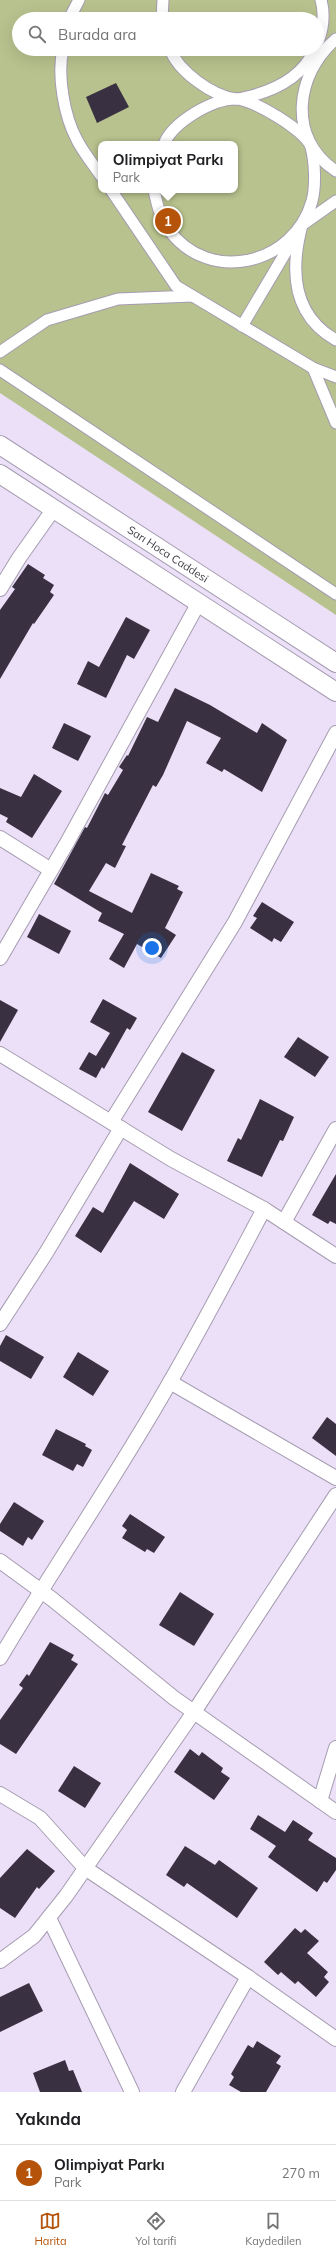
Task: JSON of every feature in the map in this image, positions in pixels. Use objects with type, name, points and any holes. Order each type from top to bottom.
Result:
[{"type":"street","points":[[73,12],[79,0]]},
{"type":"street","points":[[162,12],[163,0]]},
{"type":"street","points":[[321,0],[323,12]]},
{"type":"street","points":[[324,51],[336,39]]},
{"type":"street","points":[[61,56],[64,105],[76,139],[98,172]]},
{"type":"street","points":[[172,56],[190,77],[214,91],[271,111],[292,127],[329,166],[336,171]]},
{"type":"street","points":[[166,141],[181,122],[201,109],[268,92],[292,79],[312,56]]},
{"type":"street","points":[[242,326],[302,225],[312,201],[314,174],[310,146],[304,126],[302,102],[306,78],[319,56]]},
{"type":"street","points":[[113,193],[176,286],[313,368],[336,377]]},
{"type":"street","points":[[155,193],[158,209],[169,230],[185,246],[209,259],[235,263],[261,258],[284,245],[302,225],[336,201]]},
{"type":"street","points":[[302,225],[295,267],[297,292],[308,315],[325,334],[336,340]]},
{"type":"street","points":[[0,352],[47,320],[118,299],[192,296]]},
{"type":"street","points":[[313,368],[336,423]]},
{"type":"street","points":[[0,370],[336,594]]},
{"type":"street","name":"Sarı Hoca Caddesi","points":[[0,445],[336,663]]},
{"type":"street","points":[[0,474],[53,510],[336,692]]},
{"type":"street","points":[[0,589],[19,558],[53,510]]},
{"type":"street","points":[[0,958],[51,870],[198,604]]},
{"type":"street","points":[[0,1324],[46,1253],[116,1125],[235,922],[336,733]]},
{"type":"street","points":[[0,838],[51,870]]},
{"type":"street","points":[[0,1054],[171,1159],[264,1209],[336,1256]]},
{"type":"street","points":[[284,1222],[336,1129]]},
{"type":"street","points":[[0,1658],[40,1590],[109,1484],[170,1382],[264,1209]]},
{"type":"street","points":[[170,1382],[336,1478]]},
{"type":"street","points":[[0,1961],[34,1936],[49,1918],[194,1712],[336,1495]]},
{"type":"street","points":[[0,1561],[40,1590],[194,1712],[336,1812]]},
{"type":"street","points":[[320,1801],[336,1748]]},
{"type":"street","points":[[0,1794],[40,1818],[85,1868],[248,1977],[336,2039]]},
{"type":"street","points":[[49,1918],[132,2092]]},
{"type":"street","points":[[183,2092],[248,1977]]},
{"type":"green space","points":[[0,0],[336,0],[336,615],[0,393]]},
{"type":"building","points":[[116,83],[129,107],[97,123],[86,97]]},
{"type":"building","points":[[28,564],[45,575],[43,578],[54,585],[50,592],[54,595],[34,624],[33,623],[0,679],[0,610],[15,589],[12,587]]},
{"type":"building","points":[[126,617],[150,630],[134,659],[127,655],[106,698],[77,684],[88,661],[99,667]]},
{"type":"building","points":[[175,688],[210,705],[257,733],[262,723],[287,740],[262,792],[224,769],[222,772],[206,763],[221,738],[187,721],[163,775],[156,787],[153,785],[122,845],[126,846],[115,868],[106,863],[89,891],[132,913],[151,873],[179,886],[177,889],[183,892],[165,928],[176,935],[161,958],[137,944],[124,968],[109,959],[124,934],[98,921],[102,913],[54,884],[85,827],[87,828],[105,793],[108,795],[123,770],[119,767],[127,755],[128,756],[147,717],[158,722]]},
{"type":"building","points":[[64,723],[91,736],[78,761],[52,748]]},
{"type":"building","points":[[34,774],[62,791],[32,838],[6,822],[8,818],[0,814],[0,788],[21,797]]},
{"type":"building","points":[[262,902],[294,922],[281,942],[274,938],[272,942],[250,928],[257,918],[253,916]]},
{"type":"building","points":[[39,914],[71,931],[59,954],[27,937]]},
{"type":"building","points":[[103,999],[137,1018],[130,1030],[127,1028],[104,1069],[102,1067],[96,1078],[79,1069],[89,1052],[96,1056],[110,1033],[90,1022]]},
{"type":"building","points":[[0,1000],[18,1010],[0,1042]]},
{"type":"building","points":[[298,1037],[329,1057],[315,1077],[284,1057]]},
{"type":"building","points":[[182,1052],[215,1070],[182,1131],[148,1112]]},
{"type":"building","points":[[260,1099],[294,1117],[283,1141],[280,1140],[262,1177],[227,1161],[238,1138],[241,1140]]},
{"type":"building","points":[[130,1163],[179,1194],[164,1219],[134,1201],[101,1253],[75,1236],[93,1207],[103,1213]]},
{"type":"building","points":[[336,1174],[336,1224],[330,1221],[328,1224],[312,1215]]},
{"type":"building","points":[[6,1335],[44,1357],[31,1379],[0,1361],[0,1346]]},
{"type":"building","points":[[78,1352],[109,1371],[93,1396],[63,1377]]},
{"type":"building","points":[[327,1417],[336,1424],[336,1456],[312,1438]]},
{"type":"building","points":[[56,1429],[86,1444],[85,1446],[92,1450],[83,1467],[77,1464],[73,1471],[42,1455]]},
{"type":"building","points":[[14,1502],[44,1521],[32,1540],[28,1537],[23,1546],[0,1531],[0,1524]]},
{"type":"building","points":[[130,1514],[165,1537],[154,1553],[147,1549],[145,1552],[122,1538],[127,1530],[122,1526]]},
{"type":"building","points":[[180,1592],[214,1614],[194,1646],[159,1625]]},
{"type":"building","points":[[50,1642],[74,1655],[71,1660],[78,1664],[16,1754],[0,1744],[0,1720],[23,1688],[19,1685],[27,1674],[29,1676]]},
{"type":"building","points":[[190,1749],[199,1756],[202,1752],[223,1768],[221,1772],[230,1778],[214,1800],[174,1772]]},
{"type":"building","points":[[74,1766],[101,1783],[85,1808],[58,1791]]},
{"type":"building","points":[[258,1815],[285,1832],[293,1820],[313,1833],[308,1840],[336,1858],[336,1870],[327,1883],[324,1881],[317,1892],[268,1857],[276,1846],[250,1829]]},
{"type":"building","points":[[185,1846],[215,1865],[219,1860],[258,1888],[237,1918],[187,1883],[184,1887],[166,1875]]},
{"type":"building","points":[[27,1849],[55,1871],[39,1889],[37,1887],[15,1918],[0,1908],[0,1878]]},
{"type":"building","points":[[295,1928],[301,1933],[305,1929],[319,1941],[307,1953],[328,1972],[324,1977],[329,1982],[316,1997],[298,1981],[295,1984],[281,1972],[278,1975],[264,1962]]},
{"type":"building","points":[[29,1983],[43,2011],[0,2032],[0,1997]]},
{"type":"building","points":[[257,2041],[281,2056],[276,2063],[281,2066],[266,2092],[241,2092],[229,2085],[234,2077],[231,2074],[248,2045],[253,2048]]},
{"type":"building","points":[[65,2060],[69,2071],[73,2070],[82,2092],[40,2092],[33,2073]]},
{"type":"place","name":"Olimpiyat Parkı","points":[[168,221]]}]
